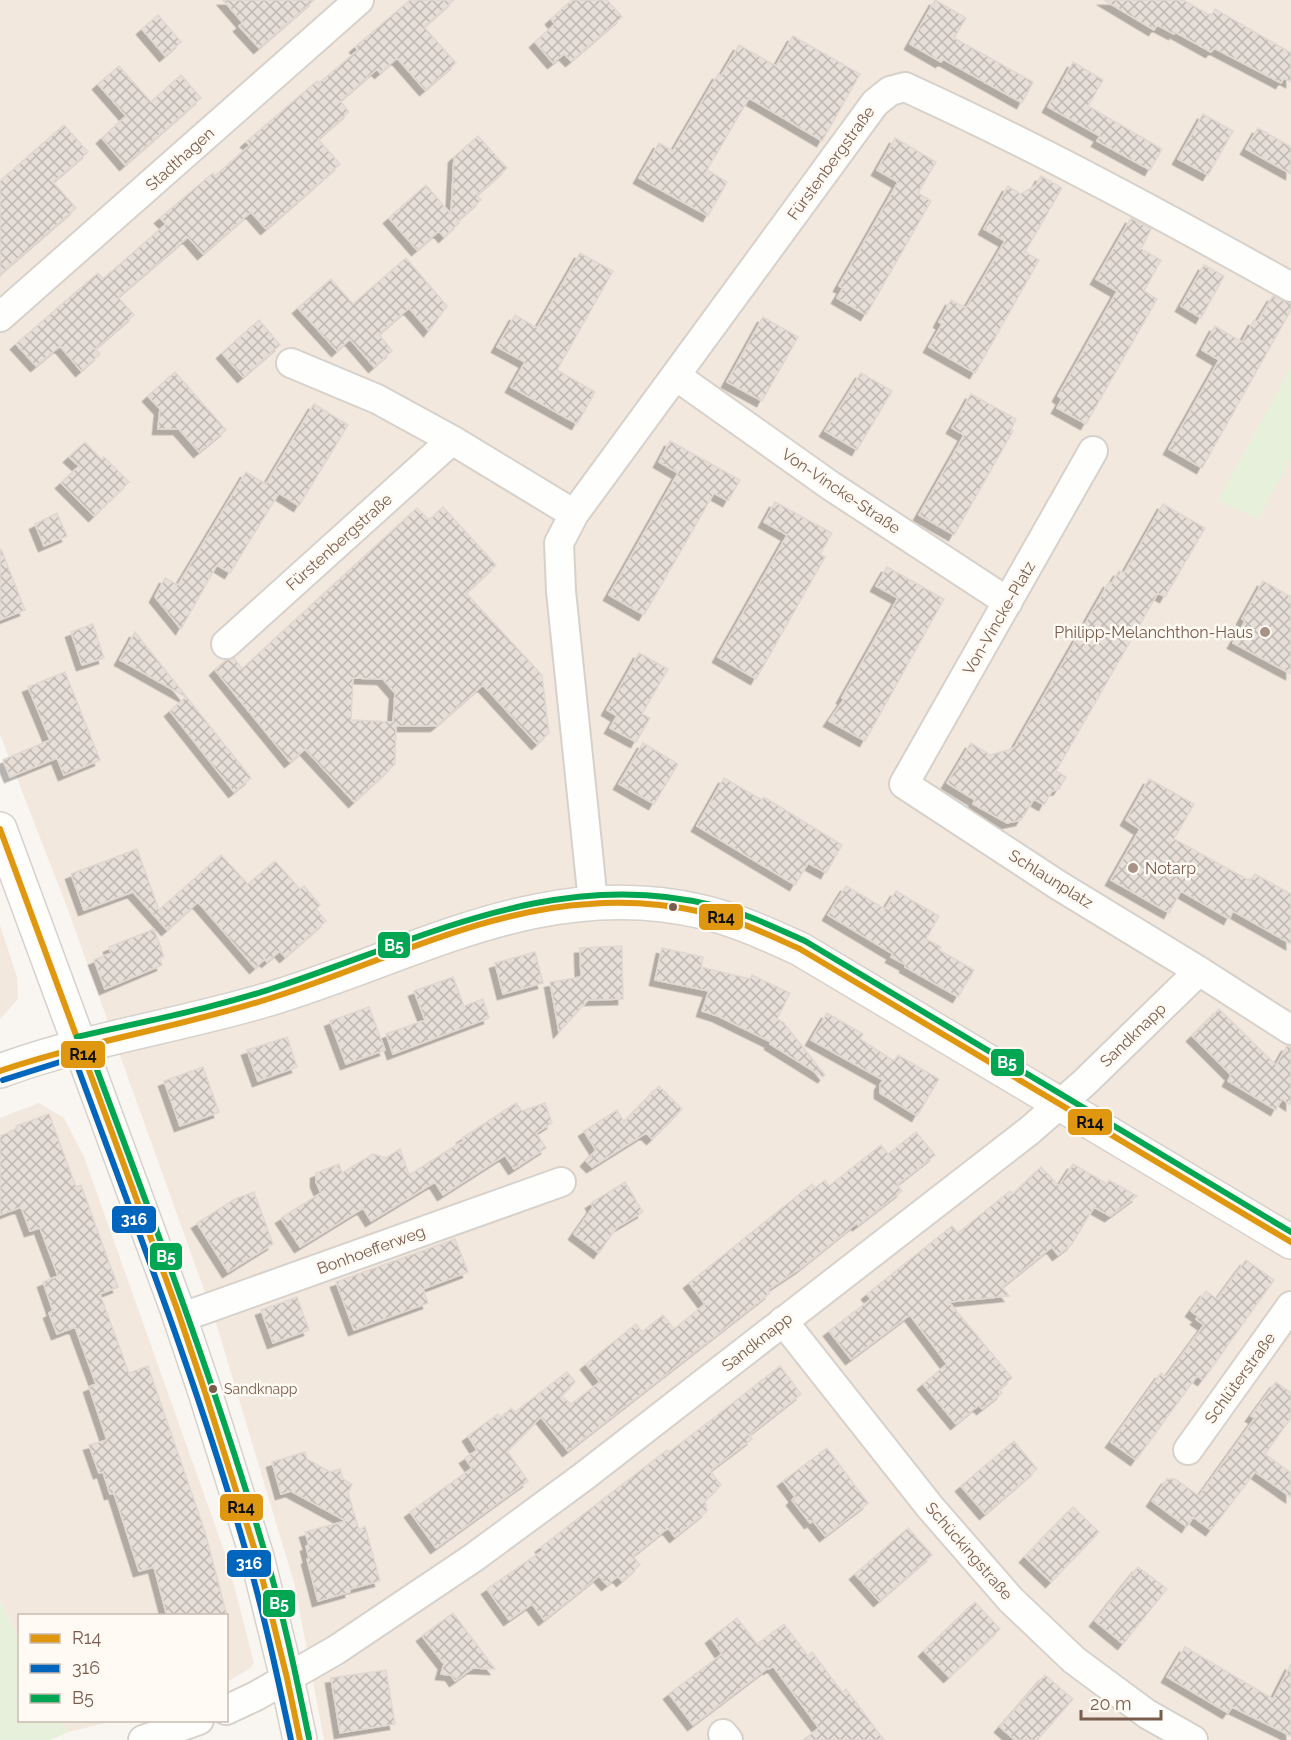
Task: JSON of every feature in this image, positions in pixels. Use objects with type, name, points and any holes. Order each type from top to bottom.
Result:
[{"type":"street","name":"Stadthagen","points":[[0,317],[359,0]]},
{"type":"street","name":"Fürstenbergstraße","points":[[594,902],[561,591],[559,543],[573,514],[875,103],[890,91],[905,87],[1006,134],[1211,242],[1291,287]]},
{"type":"street","points":[[291,363],[377,399],[452,440],[573,514]]},
{"type":"street","name":"Von-Vincke-Straße","points":[[676,376],[831,486],[1008,602]]},
{"type":"street","name":"Fürstenbergstraße","points":[[226,644],[452,440]]},
{"type":"street","name":"Von-Vincke-Platz","points":[[904,784],[1093,451]]},
{"type":"street","name":"Schlaunplatz","points":[[904,784],[1058,885],[1200,971],[1291,1030]]},
{"type":"street","points":[[0,829],[180,1318],[256,1557],[287,1678],[300,1740]]},
{"type":"street","points":[[0,1071],[79,1046],[188,1021],[283,995],[469,928],[542,908],[594,902],[641,902],[674,906],[705,912],[751,927],[800,949],[1291,1242]]},
{"type":"street","name":"Sandknapp","points":[[228,1709],[287,1678],[360,1635],[473,1558],[583,1477],[1029,1131],[1200,971]]},
{"type":"street","name":"Bonhoefferweg","points":[[180,1318],[561,1182]]},
{"type":"street","name":"Schlüterstraße","points":[[1188,1450],[1291,1306]]},
{"type":"street","name":"Schückingstraße","points":[[783,1321],[930,1507],[1011,1600],[1074,1660],[1147,1714],[1193,1740]]},
{"type":"street","points":[[143,1740],[193,1722]]},
{"type":"shaded area","points":[[0,0],[1291,0],[1291,1740],[324,1740],[295,1586],[217,1326],[68,910],[0,734]]},
{"type":"shaded area","points":[[0,925],[17,977],[18,999],[0,1019]]},
{"type":"shaded area","points":[[39,1103],[64,1118],[84,1157],[227,1559],[254,1663],[249,1669],[228,1681],[228,1614],[18,1614],[18,1636],[0,1601],[0,1118]]},
{"type":"shaded area","points":[[63,1722],[110,1722],[68,1732]]},
{"type":"green space","points":[[1291,367],[1291,459],[1258,519],[1218,500]]},
{"type":"green space","points":[[0,1601],[18,1636],[18,1722],[63,1722],[68,1732],[50,1740],[0,1740]]},
{"type":"building","points":[[223,0],[314,0],[259,48],[239,26],[243,23]]},
{"type":"building","points":[[410,0],[454,0],[424,27],[456,63],[425,90],[397,58],[380,73],[377,69],[340,101],[349,112],[318,139],[340,164],[311,190],[266,229],[251,212],[203,254],[188,237],[118,297],[134,315],[95,349],[100,354],[81,371],[60,346],[36,366],[16,344],[98,273],[103,279],[166,224],[160,218],[213,173],[215,176],[250,145],[246,142],[317,81],[319,83],[358,50],[355,47]]},
{"type":"building","points":[[572,0],[607,0],[622,17],[571,61],[564,54],[553,63],[535,42],[555,24],[551,19]]},
{"type":"building","points":[[935,0],[966,18],[954,38],[1033,82],[1022,103],[943,59],[941,62],[910,44]]},
{"type":"building","points":[[1104,0],[1183,0],[1211,16],[1215,9],[1291,53],[1291,82],[1284,78],[1281,83],[1214,48],[1211,52],[1157,25],[1154,30]]},
{"type":"building","points":[[158,15],[181,42],[165,56],[142,29]]},
{"type":"building","points":[[793,36],[860,74],[822,141],[749,98],[707,170],[727,182],[708,216],[639,178],[659,143],[673,151],[718,74],[721,76],[739,45],[776,66]]},
{"type":"building","points":[[1073,62],[1103,80],[1088,106],[1162,149],[1150,170],[1097,141],[1100,136],[1048,107]]},
{"type":"building","points":[[119,66],[151,102],[181,75],[201,98],[125,165],[102,138],[126,116],[98,84]]},
{"type":"building","points":[[1203,114],[1233,131],[1208,175],[1178,159]]},
{"type":"building","points":[[64,125],[88,152],[53,182],[76,208],[0,274],[0,181]]},
{"type":"building","points":[[1258,128],[1291,147],[1291,174],[1246,149]]},
{"type":"building","points":[[478,136],[507,168],[477,195],[481,200],[457,221],[459,223],[444,237],[439,231],[417,250],[389,218],[426,185],[451,214],[454,157]]},
{"type":"building","points":[[895,138],[936,162],[918,193],[931,201],[866,315],[837,298],[843,288],[839,286],[898,182],[877,170]]},
{"type":"building","points":[[1041,176],[1062,188],[1025,252],[1039,260],[975,373],[929,347],[942,324],[939,322],[951,300],[966,308],[1005,241],[984,229],[1008,186],[1021,194],[1036,185]]},
{"type":"building","points":[[1131,218],[1151,229],[1141,249],[1161,260],[1144,291],[1157,299],[1086,424],[1057,408],[1062,399],[1058,396],[1117,291],[1096,279]]},
{"type":"building","points":[[580,253],[613,271],[557,370],[595,392],[577,424],[511,387],[525,362],[497,347],[515,315],[537,328]]},
{"type":"building","points":[[406,258],[447,306],[429,331],[409,308],[379,334],[392,351],[374,367],[350,339],[337,351],[298,308],[331,279],[353,304]]},
{"type":"building","points":[[1204,265],[1224,276],[1201,318],[1181,306]]},
{"type":"building","points":[[1273,296],[1291,303],[1291,310],[1202,468],[1169,449],[1219,360],[1202,350],[1215,326],[1242,342],[1254,320],[1257,322]]},
{"type":"building","points":[[763,317],[798,337],[762,401],[727,382]]},
{"type":"building","points":[[259,320],[280,345],[243,377],[222,353]]},
{"type":"building","points":[[175,372],[226,430],[199,452],[179,429],[158,429],[160,409],[148,396]]},
{"type":"building","points":[[861,373],[892,391],[857,450],[825,431]]},
{"type":"building","points":[[971,394],[1016,419],[1011,430],[1013,431],[954,535],[919,515],[964,435],[952,428]]},
{"type":"building","points":[[314,404],[348,425],[299,506],[279,493],[230,573],[217,565],[181,629],[155,597],[165,578],[178,585],[246,472],[266,484]]},
{"type":"building","points":[[670,441],[740,480],[728,501],[714,493],[644,615],[609,595],[678,473],[659,462]]},
{"type":"building","points":[[85,442],[101,459],[104,457],[129,482],[94,516],[61,483],[79,466],[69,457]]},
{"type":"building","points":[[775,502],[832,533],[820,554],[825,557],[756,679],[718,657],[787,535],[764,522]]},
{"type":"building","points":[[1163,504],[1205,528],[1165,597],[1158,593],[1056,771],[1066,777],[1059,789],[1052,791],[1044,805],[1034,799],[1021,820],[1007,823],[973,804],[975,800],[947,783],[971,743],[990,755],[1014,748],[1109,582],[1111,584],[1119,571],[1124,573]]},
{"type":"building","points":[[443,507],[496,565],[466,593],[542,675],[549,733],[537,744],[483,685],[436,726],[396,726],[395,764],[354,802],[305,749],[290,762],[215,670],[226,660],[234,658],[242,669],[417,508],[429,520]],"holes":[[[353,678],[383,679],[395,693],[393,722],[351,720]]]},
{"type":"building","points":[[57,513],[67,536],[44,546],[35,524]]},
{"type":"building","points":[[0,550],[25,610],[0,620]]},
{"type":"building","points":[[887,567],[944,599],[865,741],[829,721],[844,699],[842,698],[898,598],[876,586]]},
{"type":"building","name":"Philipp-Melanchthon-Haus","points":[[1263,581],[1291,597],[1291,674],[1233,643],[1245,621],[1242,619]]},
{"type":"building","points":[[93,624],[104,658],[82,665],[71,632]]},
{"type":"building","points":[[135,632],[251,778],[234,792],[170,711],[186,697],[120,660]]},
{"type":"building","points":[[639,653],[668,669],[642,714],[650,718],[636,742],[610,728],[617,716],[607,710]]},
{"type":"building","points":[[65,672],[100,760],[64,775],[57,758],[10,777],[3,760],[50,740],[28,687]]},
{"type":"building","points":[[643,743],[678,764],[654,804],[619,784]]},
{"type":"building","points":[[724,778],[762,800],[764,797],[842,845],[826,873],[808,863],[795,885],[697,826]]},
{"type":"building","points":[[1149,779],[1194,804],[1174,839],[1250,881],[1255,874],[1291,894],[1291,944],[1233,911],[1229,919],[1181,891],[1169,913],[1111,880],[1140,829],[1126,820]]},
{"type":"building","points":[[137,849],[159,910],[221,855],[248,884],[275,861],[300,889],[304,886],[320,905],[316,909],[326,921],[285,957],[280,951],[267,962],[265,959],[255,968],[198,902],[167,930],[133,892],[84,910],[71,874]]},
{"type":"building","points":[[846,886],[885,909],[896,891],[939,916],[926,939],[941,947],[939,950],[974,970],[958,997],[905,967],[906,965],[891,957],[893,954],[828,915]]},
{"type":"building","points":[[154,929],[164,957],[160,958],[162,965],[105,989],[94,960],[111,953],[109,947]]},
{"type":"building","points":[[622,946],[623,999],[588,1000],[559,1032],[550,982],[581,977],[580,948]]},
{"type":"building","points":[[662,948],[703,957],[701,967],[750,979],[752,975],[790,993],[777,1019],[783,1022],[825,1075],[823,1077],[770,1044],[771,1042],[718,1016],[702,1011],[709,991],[655,980]]},
{"type":"building","points":[[535,952],[543,983],[503,994],[495,963]]},
{"type":"building","points":[[453,977],[464,1006],[483,999],[489,1018],[393,1054],[386,1034],[425,1020],[414,991]]},
{"type":"building","points":[[369,1007],[385,1050],[346,1064],[330,1021]]},
{"type":"building","points":[[1219,1009],[1276,1065],[1287,1046],[1291,1046],[1291,1105],[1282,1099],[1276,1110],[1228,1081],[1231,1075],[1192,1036]]},
{"type":"building","points":[[827,1013],[863,1034],[860,1039],[894,1061],[898,1055],[939,1079],[917,1116],[880,1093],[883,1080],[811,1040]]},
{"type":"building","points":[[287,1037],[297,1067],[258,1081],[247,1050]]},
{"type":"building","points":[[203,1067],[219,1112],[180,1126],[164,1081]]},
{"type":"building","points":[[659,1086],[682,1109],[652,1139],[646,1133],[592,1167],[586,1161],[596,1150],[584,1131],[617,1110],[624,1122]]},
{"type":"building","points":[[516,1103],[522,1111],[545,1103],[552,1123],[536,1133],[546,1148],[514,1169],[505,1155],[443,1195],[435,1182],[371,1221],[363,1208],[300,1247],[281,1218],[321,1193],[316,1182],[316,1173],[339,1164],[342,1173],[373,1154],[386,1158],[400,1149],[409,1175],[463,1141],[462,1138]]},
{"type":"building","points":[[49,1114],[76,1187],[81,1185],[118,1287],[100,1294],[129,1373],[148,1366],[205,1532],[226,1614],[166,1614],[154,1567],[139,1571],[114,1493],[110,1494],[103,1472],[99,1473],[89,1445],[107,1440],[89,1387],[96,1384],[75,1327],[57,1334],[49,1313],[53,1311],[43,1282],[58,1276],[40,1228],[30,1231],[21,1207],[0,1215],[0,1136],[17,1129],[16,1126]]},
{"type":"building","points":[[916,1132],[935,1155],[897,1185],[902,1191],[858,1225],[857,1223],[801,1268],[768,1290],[770,1293],[568,1451],[541,1417],[507,1451],[528,1481],[436,1548],[410,1512],[472,1468],[465,1458],[477,1450],[468,1436],[498,1414],[502,1418],[511,1408],[515,1412],[567,1372],[575,1382],[561,1396],[571,1404],[600,1382],[586,1364],[636,1324],[642,1332],[663,1315],[674,1329],[705,1304],[689,1283],[812,1184],[815,1188],[825,1180],[829,1186],[881,1145],[888,1154]]},
{"type":"building","points":[[1073,1164],[1107,1184],[1109,1180],[1137,1196],[1110,1216],[1094,1207],[1072,1244],[1058,1255],[1052,1247],[1002,1287],[1009,1296],[949,1302],[1012,1378],[999,1389],[1002,1393],[982,1409],[979,1405],[956,1424],[923,1384],[947,1364],[910,1315],[851,1359],[829,1331],[871,1299],[867,1294],[952,1226],[958,1233],[1010,1191],[1013,1194],[1041,1167],[1059,1186]]},
{"type":"building","points":[[625,1182],[643,1212],[616,1228],[599,1253],[574,1234],[593,1207],[591,1203]]},
{"type":"building","points":[[254,1192],[273,1244],[228,1272],[197,1223],[235,1199]]},
{"type":"building","points":[[455,1239],[468,1272],[423,1289],[428,1303],[354,1330],[336,1282]]},
{"type":"building","points":[[1246,1260],[1274,1280],[1203,1380],[1197,1376],[1136,1460],[1111,1442],[1161,1373],[1166,1377],[1204,1325],[1191,1311],[1206,1291],[1217,1299]]},
{"type":"building","points":[[297,1297],[309,1330],[273,1343],[261,1310]]},
{"type":"building","points":[[780,1366],[801,1394],[749,1435],[752,1439],[710,1471],[721,1485],[705,1501],[707,1511],[675,1537],[668,1528],[633,1556],[640,1565],[622,1581],[618,1576],[607,1585],[599,1576],[544,1620],[532,1604],[509,1620],[487,1589],[543,1550],[541,1547]]},
{"type":"building","points":[[1276,1382],[1291,1393],[1291,1418],[1265,1454],[1291,1473],[1291,1497],[1255,1472],[1211,1530],[1193,1517],[1187,1527],[1152,1501],[1167,1479],[1175,1479],[1199,1496],[1255,1418],[1251,1416]]},
{"type":"building","points":[[1014,1441],[1037,1469],[985,1514],[961,1486]]},
{"type":"building","points":[[827,1448],[868,1503],[825,1536],[813,1521],[810,1523],[792,1500],[795,1497],[783,1481]]},
{"type":"building","points":[[305,1452],[307,1459],[330,1472],[340,1469],[343,1479],[352,1484],[348,1493],[359,1530],[365,1526],[380,1581],[318,1601],[307,1559],[309,1558],[306,1546],[309,1545],[305,1532],[346,1521],[291,1491],[281,1494],[272,1462]]},
{"type":"building","points":[[1073,1507],[1099,1532],[1051,1582],[1025,1557]]},
{"type":"building","points":[[908,1528],[932,1555],[879,1601],[855,1574]]},
{"type":"building","points":[[1138,1567],[1167,1589],[1123,1644],[1095,1621]]},
{"type":"building","points":[[975,1602],[1000,1629],[949,1677],[924,1651]]},
{"type":"building","points":[[453,1613],[495,1669],[473,1668],[455,1681],[451,1675],[441,1674],[444,1664],[422,1636]]},
{"type":"building","points":[[737,1618],[757,1644],[784,1624],[808,1656],[812,1652],[842,1692],[846,1689],[884,1740],[803,1740],[819,1728],[773,1666],[693,1725],[669,1694],[722,1654],[711,1638]]},
{"type":"building","points":[[1185,1647],[1273,1699],[1291,1664],[1291,1736],[1232,1707],[1228,1713],[1167,1677]]},
{"type":"building","points":[[386,1670],[395,1724],[340,1733],[331,1678]]},
{"type":"building","points":[[1045,1675],[1073,1699],[1037,1740],[1015,1740],[1000,1727]]},
{"type":"transit line","name":"R14","points":[[0,829],[177,1309],[205,1392],[257,1557],[300,1740]]},
{"type":"transit line","name":"B5","points":[[77,1037],[232,1001],[442,928],[495,912],[549,901],[603,895],[659,896],[728,909],[805,941],[1291,1232]]},
{"type":"transit line","name":"R14","points":[[0,1071],[33,1060],[268,999],[467,928],[508,917],[548,908],[603,903],[674,907],[727,919],[800,949],[1291,1242]]},
{"type":"transit line","name":"B5","points":[[87,1043],[225,1424],[278,1598],[309,1738]]},
{"type":"transit line","name":"316","points":[[71,1049],[164,1302],[229,1494],[260,1604],[291,1740]]},
{"type":"transit line","name":"316","points":[[3,1080],[82,1055]]},
{"type":"place","name":"Philipp-Melanchthon-Haus","points":[[1265,632]]},
{"type":"place","name":"Notarp","points":[[1133,868]]},
{"type":"place","name":"Sandknapp","points":[[213,1389]]}]
